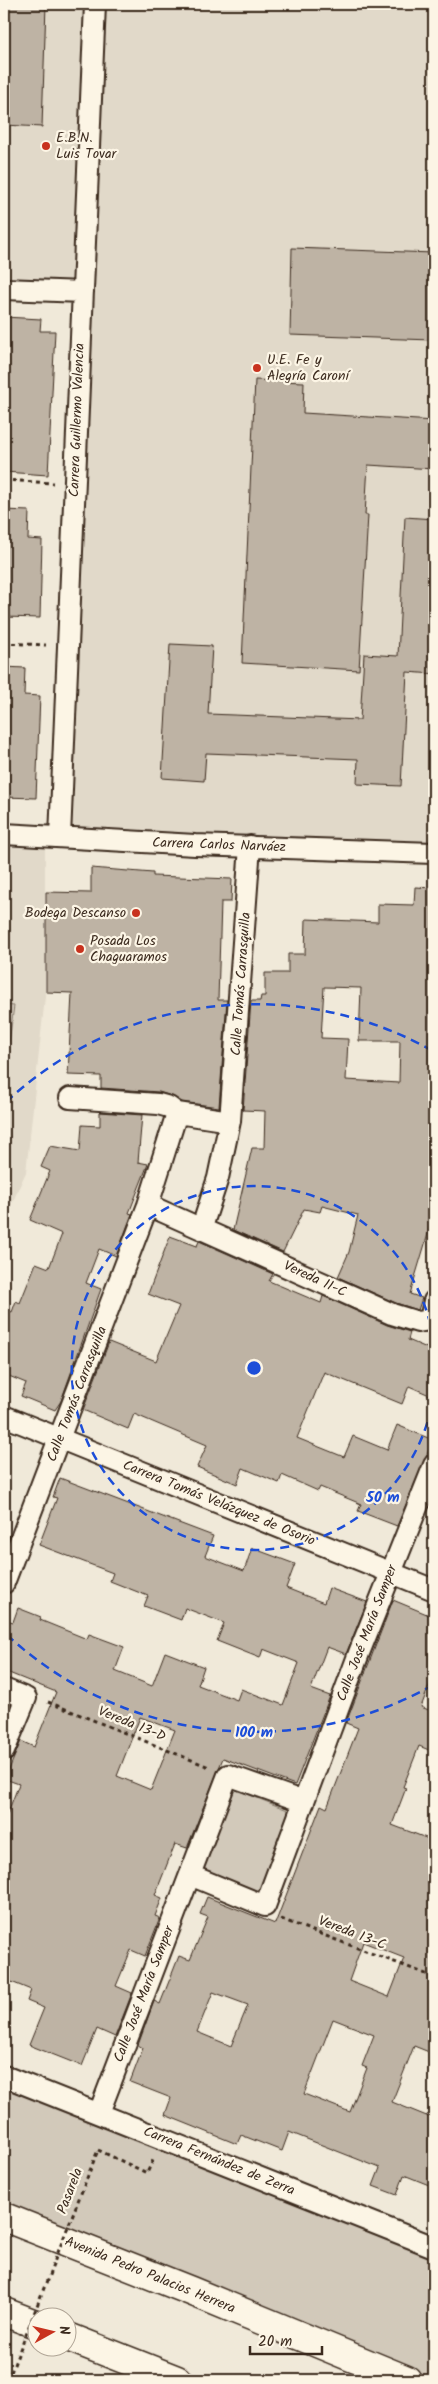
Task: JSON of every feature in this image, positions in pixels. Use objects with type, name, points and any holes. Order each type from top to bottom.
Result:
[{"type":"main road","name":"Avenida Pedro Palacios Herrera","points":[[4,2217],[191,2291],[407,2380]]},
{"type":"main road","points":[[4,2312],[28,2322]]},
{"type":"main road","points":[[78,2341],[177,2380]]},
{"type":"street","name":"Carrera Guillermo Valencia","points":[[60,837],[95,4]]},
{"type":"street","points":[[4,289],[83,292]]},
{"type":"street","name":"Carrera Carlos Narváez","points":[[4,834],[434,853]]},
{"type":"street","name":"Calle Tomás Carrasquilla","points":[[202,1227],[218,1178],[230,1122],[250,846]]},
{"type":"street","points":[[70,1098],[158,1104],[169,1107],[178,1113],[230,1122]]},
{"type":"street","name":"Calle Tomás Carrasquilla","points":[[4,1583],[148,1205],[178,1113]]},
{"type":"street","points":[[148,1205],[202,1227]]},
{"type":"street","name":"Vereda 11-C","points":[[202,1227],[392,1314],[418,1322],[433,1314]]},
{"type":"street","name":"Carrera Tomás Velázquez de Osorio","points":[[4,1416],[434,1590]]},
{"type":"street","name":"Calle José María Samper","points":[[265,1906],[390,1572],[434,1465]]},
{"type":"street","points":[[4,1689],[26,1698],[4,1751]]},
{"type":"street","points":[[228,1774],[304,1802]]},
{"type":"street","name":"Calle José María Samper","points":[[99,2113],[228,1774]]},
{"type":"street","points":[[190,1876],[265,1906]]},
{"type":"street","name":"Carrera Fernández de Zerra","points":[[4,2076],[433,2244]]},
{"type":"path","points":[[4,480],[75,484]]},
{"type":"path","points":[[4,643],[69,646]]},
{"type":"path","name":"Vereda 13-D","points":[[26,1698],[38,1698],[228,1774]]},
{"type":"path","name":"Vereda 13-C","points":[[265,1906],[274,1916],[434,1977]]},
{"type":"path","name":"Pasarela","points":[[8,2380],[98,2150],[147,2173]]},
{"type":"shaded area","name":"U.E. Fe y Alegría Caroní","points":[[4,4],[434,4],[434,853],[60,837],[83,292],[4,289]]},
{"type":"shaded area","points":[[4,834],[45,836],[45,997],[26,1172],[4,1221]]},
{"type":"shaded area","points":[[4,1005],[14,1006],[4,1079]]},
{"type":"shaded area","points":[[229,1787],[290,1811],[257,1895],[196,1871]]},
{"type":"shaded area","points":[[4,2076],[434,2247],[434,2380],[407,2380],[4,2217]]},
{"type":"building","points":[[4,4],[46,4],[42,127],[4,125]]},
{"type":"building","points":[[292,248],[434,253],[432,340],[290,335]]},
{"type":"building","points":[[4,317],[41,319],[40,331],[55,331],[48,475],[4,472]]},
{"type":"building","points":[[255,380],[304,382],[303,413],[434,421],[434,469],[368,465],[365,515],[368,515],[359,670],[242,663]]},
{"type":"building","points":[[4,510],[29,511],[28,539],[42,540],[40,618],[4,617]]},
{"type":"building","points":[[405,517],[434,519],[434,674],[407,672],[401,786],[357,784],[358,759],[206,753],[204,781],[162,778],[170,644],[212,646],[208,714],[360,720],[364,654],[398,656]]},
{"type":"building","points":[[4,667],[25,668],[24,695],[40,696],[36,798],[4,797]]},
{"type":"building","points":[[91,868],[153,873],[153,876],[232,879],[231,902],[221,902],[218,1000],[227,1000],[219,1107],[182,1102],[172,1096],[159,1092],[101,1088],[101,1076],[68,1075],[72,993],[46,992],[46,892],[91,893]]},
{"type":"building","points":[[415,887],[434,888],[434,1204],[428,1234],[410,1294],[422,1298],[418,1310],[396,1303],[338,1277],[349,1252],[358,1215],[322,1206],[320,1212],[304,1209],[283,1252],[233,1230],[252,1148],[264,1148],[265,1111],[243,1110],[251,1001],[260,1001],[261,996],[265,996],[265,973],[288,973],[288,954],[305,954],[306,919],[378,922],[378,904],[414,905]],"holes":[[[324,987],[361,988],[359,1041],[400,1041],[399,1083],[346,1080],[348,1039],[321,1038]]]},
{"type":"building","points":[[100,1112],[142,1115],[138,1162],[148,1164],[129,1213],[132,1214],[116,1256],[99,1249],[86,1283],[101,1289],[61,1401],[55,1410],[21,1396],[26,1383],[4,1374],[4,1309],[12,1312],[16,1301],[20,1303],[36,1263],[49,1268],[62,1234],[30,1220],[50,1171],[41,1167],[50,1146],[80,1151],[82,1125],[100,1126]]},
{"type":"building","points":[[170,1236],[197,1246],[199,1241],[273,1274],[269,1281],[321,1303],[323,1296],[387,1325],[410,1332],[408,1340],[434,1351],[434,1397],[409,1386],[402,1404],[324,1372],[297,1438],[344,1457],[353,1436],[387,1450],[397,1425],[433,1440],[397,1526],[358,1511],[361,1504],[320,1487],[318,1491],[282,1475],[279,1483],[243,1468],[237,1484],[197,1467],[207,1445],[134,1414],[128,1429],[83,1410],[109,1342],[156,1361],[179,1306],[148,1294]]},
{"type":"building","points":[[60,1478],[213,1536],[205,1556],[244,1571],[252,1548],[295,1564],[286,1588],[324,1603],[329,1588],[367,1602],[346,1654],[327,1647],[311,1689],[330,1696],[295,1785],[223,1758],[187,1848],[175,1844],[155,1895],[162,1898],[155,1916],[160,1918],[145,1956],[131,1950],[116,1986],[132,1993],[115,2037],[97,2029],[82,2066],[29,2045],[44,2008],[27,2001],[31,1990],[4,1979],[4,1822],[19,1784],[5,1779],[21,1741],[34,1747],[56,1692],[4,1671],[4,1619],[13,1622],[18,1608],[41,1617],[40,1620],[87,1639],[89,1634],[124,1647],[115,1671],[152,1686],[165,1652],[204,1667],[198,1685],[237,1700],[241,1689],[283,1705],[299,1663],[263,1649],[260,1658],[217,1641],[224,1623],[185,1608],[181,1620],[144,1606],[148,1596],[110,1581],[113,1573],[39,1545],[57,1498],[53,1497]],"holes":[[[140,1717],[175,1730],[151,1790],[117,1776]]]},
{"type":"building","points":[[393,1600],[434,1617],[434,1673],[421,1707],[434,1712],[434,1752],[419,1746],[403,1787],[406,1788],[392,1825],[434,1841],[434,2054],[414,2046],[392,2102],[434,2119],[434,2187],[404,2175],[397,2195],[373,2186],[380,2168],[289,2132],[282,2151],[241,2135],[237,2144],[165,2115],[171,2098],[130,2082],[143,2048],[138,2045],[154,2001],[160,2004],[179,1956],[190,1960],[208,1917],[200,1914],[207,1897],[275,1924],[321,1805],[327,1808],[358,1728],[346,1723]],"holes":[[[363,1942],[404,1958],[389,1997],[349,1981]],[[213,1992],[248,2005],[231,2046],[197,2032]],[[333,2019],[374,2035],[362,2066],[367,2068],[350,2112],[304,2094]]]},
{"type":"place","name":"E.B.N. Luis Tovar","points":[[46,146]]},
{"type":"place","name":"U.E. Fe y Alegría Caroní","points":[[257,368]]},
{"type":"place","name":"Bodega Descanso","points":[[136,913]]},
{"type":"place","name":"Posada Los Chaguaramos","points":[[80,949]]}]
